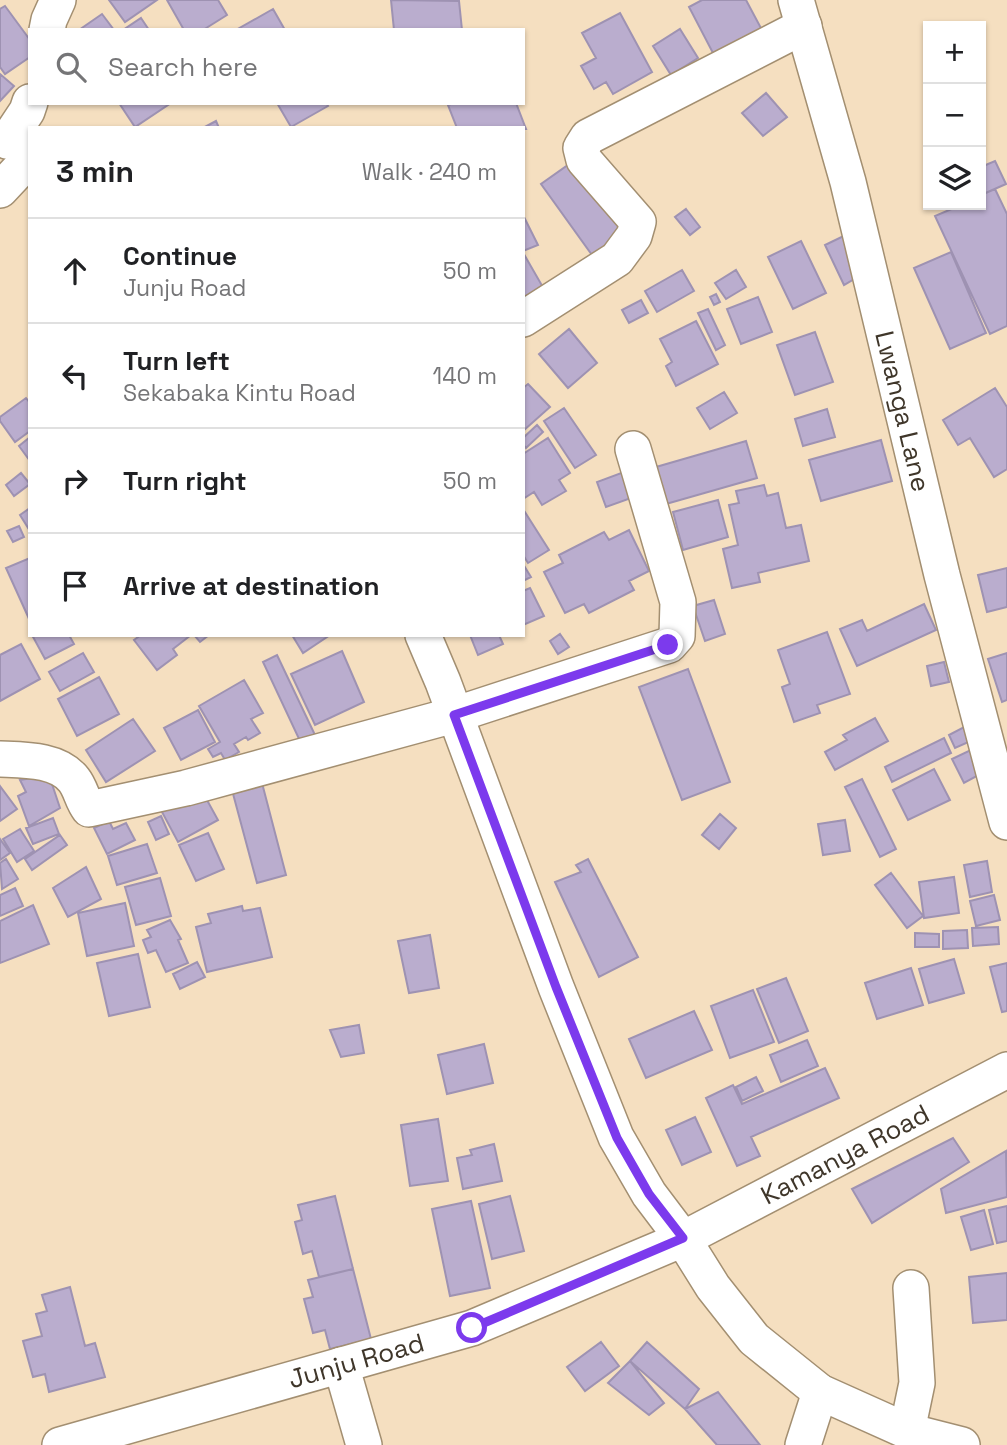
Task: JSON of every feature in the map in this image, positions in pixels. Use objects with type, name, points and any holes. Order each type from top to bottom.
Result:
[{"type":"street","points":[[47,28],[58,0]]},
{"type":"street","points":[[525,318],[617,259],[634,236],[638,222],[584,160],[581,148],[588,137],[800,13]]},
{"type":"street","name":"Lwanga Lane","points":[[800,13],[848,182],[942,575],[1007,822]]},
{"type":"street","points":[[0,190],[17,148],[29,105]]},
{"type":"street","points":[[0,760],[47,764],[65,769],[76,782],[83,802],[89,809],[186,788],[454,715],[668,645],[677,636],[678,602],[633,449]]},
{"type":"street","points":[[424,637],[556,987],[617,1138],[649,1194],[683,1238],[713,1287],[754,1339],[820,1392],[906,1431],[962,1445]]},
{"type":"street","name":"Kamanya Road","points":[[683,1238],[1007,1070]]},
{"type":"street","name":"Junju Road","points":[[60,1445],[472,1328],[683,1238]]},
{"type":"street","points":[[906,1431],[917,1383],[911,1288]]},
{"type":"street","points":[[341,1364],[364,1445]]},
{"type":"street","points":[[812,1439],[820,1392]]},
{"type":"building","points":[[109,0],[157,0],[125,22]]},
{"type":"building","points":[[167,0],[218,0],[227,15],[206,28],[183,28]]},
{"type":"building","points":[[391,0],[459,1],[462,28],[394,28]]},
{"type":"building","points":[[702,0],[746,0],[762,30],[714,55],[689,7]]},
{"type":"building","points":[[5,6],[28,37],[28,58],[5,74],[0,67],[0,9]]},
{"type":"building","points":[[273,9],[284,28],[240,28]]},
{"type":"building","points":[[620,13],[652,72],[613,94],[606,82],[594,89],[581,66],[596,58],[582,33]]},
{"type":"building","points":[[102,14],[112,28],[82,28]]},
{"type":"building","points":[[141,18],[148,28],[126,28]]},
{"type":"building","points":[[680,29],[698,58],[671,75],[653,46]]},
{"type":"building","points":[[0,74],[14,86],[0,101]]},
{"type":"building","points":[[766,93],[787,117],[763,136],[742,113]]},
{"type":"building","points":[[120,105],[168,105],[136,126]]},
{"type":"building","points":[[278,105],[328,106],[293,126]]},
{"type":"building","points":[[448,105],[517,105],[525,126],[456,126]]},
{"type":"building","points":[[575,160],[626,231],[592,255],[541,184]]},
{"type":"building","points":[[995,161],[1006,184],[986,193],[986,165]]},
{"type":"building","points":[[995,189],[1007,214],[1007,326],[990,334],[935,216],[949,210],[986,210],[986,193]]},
{"type":"building","points":[[686,209],[700,227],[690,235],[675,217]]},
{"type":"building","points":[[525,219],[538,245],[525,250]]},
{"type":"building","points":[[852,232],[866,272],[844,285],[825,245]]},
{"type":"building","points":[[801,241],[826,293],[793,309],[768,257]]},
{"type":"building","points":[[951,252],[986,333],[950,349],[914,268]]},
{"type":"building","points":[[525,256],[548,296],[525,309]]},
{"type":"building","points":[[682,270],[694,291],[657,312],[645,291]]},
{"type":"building","points":[[736,270],[746,287],[726,299],[715,283]]},
{"type":"building","points":[[716,294],[720,302],[714,305],[710,297]]},
{"type":"building","points":[[758,297],[772,332],[741,344],[727,309]]},
{"type":"building","points":[[641,300],[648,313],[629,323],[622,310]]},
{"type":"building","points":[[708,309],[725,345],[716,350],[698,313]]},
{"type":"building","points":[[696,321],[718,364],[676,386],[666,366],[672,362],[660,339]]},
{"type":"building","points":[[569,329],[597,363],[568,388],[539,354]]},
{"type":"building","points":[[815,332],[833,382],[795,395],[777,345]]},
{"type":"building","points":[[528,384],[550,407],[525,429],[525,386]]},
{"type":"building","points":[[995,388],[1007,407],[1007,469],[994,477],[970,438],[958,445],[943,420]]},
{"type":"building","points":[[724,392],[737,413],[710,429],[697,408]]},
{"type":"building","points":[[26,398],[28,400],[28,432],[15,442],[0,417]]},
{"type":"building","points":[[564,408],[596,455],[575,468],[544,421]]},
{"type":"building","points":[[827,409],[835,437],[803,446],[795,419]]},
{"type":"building","points":[[537,425],[543,432],[526,448],[525,436]]},
{"type":"building","points":[[548,438],[570,473],[559,480],[566,491],[542,505],[534,492],[525,498],[525,453]]},
{"type":"building","points":[[28,439],[28,458],[19,446]]},
{"type":"building","points":[[881,440],[892,481],[821,501],[809,460]]},
{"type":"building","points":[[746,441],[757,478],[666,504],[656,467]]},
{"type":"building","points":[[624,472],[634,497],[606,507],[597,482]]},
{"type":"building","points":[[21,473],[28,482],[28,486],[14,496],[6,485]]},
{"type":"building","points":[[764,485],[767,496],[778,493],[786,528],[801,525],[809,561],[758,573],[760,582],[732,588],[723,549],[738,545],[729,505],[739,503],[736,491]]},
{"type":"building","points":[[718,500],[728,537],[683,550],[673,512]]},
{"type":"building","points":[[28,509],[28,528],[20,515]]},
{"type":"building","points":[[525,512],[549,550],[528,563],[525,558]]},
{"type":"building","points":[[19,526],[24,537],[13,542],[7,531]]},
{"type":"building","points":[[629,530],[649,571],[629,581],[634,590],[589,613],[584,604],[565,613],[544,572],[563,563],[559,555],[604,532],[609,540]]},
{"type":"building","points":[[28,559],[28,617],[6,568]]},
{"type":"building","points":[[525,567],[531,577],[525,580]]},
{"type":"building","points":[[1007,568],[1007,607],[987,612],[978,575]]},
{"type":"building","points":[[530,588],[544,616],[525,624],[525,590]]},
{"type":"building","points":[[714,600],[725,634],[705,641],[693,606]]},
{"type":"building","points":[[924,604],[936,630],[857,666],[840,629],[862,620],[867,631]]},
{"type":"building","points":[[827,632],[850,694],[817,705],[820,713],[794,722],[782,687],[790,684],[778,650]]},
{"type":"building","points":[[560,634],[569,647],[558,654],[550,641]]},
{"type":"building","points":[[33,637],[70,637],[74,644],[45,659]]},
{"type":"building","points":[[138,637],[188,637],[173,649],[177,655],[157,670],[134,640]]},
{"type":"building","points":[[293,637],[327,637],[303,653]]},
{"type":"building","points":[[471,637],[500,637],[503,644],[478,655]]},
{"type":"building","points":[[21,644],[40,679],[0,701],[0,655]]},
{"type":"building","points":[[342,651],[364,702],[315,725],[291,674]]},
{"type":"building","points":[[83,653],[94,672],[60,691],[49,672]]},
{"type":"building","points":[[1007,653],[1007,700],[1002,702],[988,659]]},
{"type":"building","points":[[277,655],[315,735],[300,741],[263,662]]},
{"type":"building","points":[[944,662],[949,682],[931,686],[927,666]]},
{"type":"building","points":[[688,669],[730,782],[682,800],[639,687]]},
{"type":"building","points":[[99,677],[119,714],[77,736],[58,699]]},
{"type":"building","points":[[244,680],[263,713],[251,719],[260,733],[234,744],[239,752],[225,760],[221,753],[213,757],[208,749],[220,742],[199,706]]},
{"type":"building","points":[[198,710],[215,742],[181,760],[164,728]]},
{"type":"building","points":[[875,718],[888,741],[835,770],[825,752],[847,740],[843,735]]},
{"type":"building","points":[[133,719],[155,751],[106,782],[86,750]]},
{"type":"building","points":[[966,726],[973,740],[955,748],[949,735]]},
{"type":"building","points":[[944,738],[951,753],[892,782],[885,767]]},
{"type":"building","points":[[975,748],[986,771],[964,783],[952,759]]},
{"type":"building","points":[[934,769],[950,800],[908,820],[893,790]]},
{"type":"building","points":[[44,776],[52,784],[60,808],[29,826],[18,796],[26,792],[20,780]]},
{"type":"building","points":[[862,779],[896,849],[880,857],[845,787]]},
{"type":"building","points":[[262,783],[286,875],[257,883],[232,790]]},
{"type":"building","points":[[0,786],[17,809],[0,821]]},
{"type":"building","points":[[202,791],[218,820],[178,842],[162,812]]},
{"type":"building","points":[[720,814],[736,828],[719,849],[702,835]]},
{"type":"building","points":[[161,816],[169,834],[156,840],[148,822]]},
{"type":"building","points":[[53,818],[59,834],[33,844],[26,828]]},
{"type":"building","points":[[845,820],[850,851],[823,855],[818,824]]},
{"type":"building","points":[[109,821],[113,829],[126,823],[135,840],[107,854],[94,828]]},
{"type":"building","points":[[20,829],[34,851],[17,862],[3,839]]},
{"type":"building","points":[[208,833],[224,869],[196,881],[179,845]]},
{"type":"building","points":[[60,835],[67,845],[32,870],[25,859]]},
{"type":"building","points":[[0,839],[10,853],[0,860]]},
{"type":"building","points":[[147,844],[157,873],[117,885],[108,856]]},
{"type":"building","points":[[6,859],[18,879],[2,889],[0,863]]},
{"type":"building","points":[[588,859],[638,957],[599,977],[555,882],[581,872],[576,865]]},
{"type":"building","points":[[987,861],[992,892],[970,897],[964,865]]},
{"type":"building","points":[[86,867],[101,899],[68,917],[53,888]]},
{"type":"building","points":[[891,873],[923,916],[907,928],[875,885]]},
{"type":"building","points":[[954,877],[959,913],[924,918],[919,882]]},
{"type":"building","points":[[160,878],[171,916],[136,925],[125,887]]},
{"type":"building","points":[[15,888],[23,906],[0,916],[0,895]]},
{"type":"building","points":[[994,895],[1000,920],[976,926],[970,901]]},
{"type":"building","points":[[125,903],[134,946],[87,956],[78,913]]},
{"type":"building","points":[[33,905],[49,944],[0,963],[0,921]]},
{"type":"building","points":[[242,906],[243,911],[260,908],[272,957],[207,972],[196,927],[211,923],[208,914]]},
{"type":"building","points":[[170,920],[181,939],[178,940],[188,963],[166,972],[156,950],[148,953],[143,940],[151,937],[147,930]]},
{"type":"building","points":[[998,927],[999,944],[973,946],[972,928]]},
{"type":"building","points":[[967,930],[968,948],[943,949],[943,931]]},
{"type":"building","points":[[915,933],[939,934],[939,947],[915,947]]},
{"type":"building","points":[[430,935],[439,988],[409,993],[398,941]]},
{"type":"building","points":[[138,954],[150,1007],[109,1016],[97,963]]},
{"type":"building","points":[[954,959],[964,993],[929,1003],[919,969]]},
{"type":"building","points":[[197,962],[205,977],[180,989],[173,974]]},
{"type":"building","points":[[1007,963],[1007,1011],[1002,1012],[990,967]]},
{"type":"building","points":[[911,968],[923,1005],[877,1019],[865,983]]},
{"type":"building","points":[[786,978],[808,1031],[779,1043],[757,989]]},
{"type":"building","points":[[753,990],[774,1042],[730,1058],[711,1006]]},
{"type":"building","points":[[694,1011],[712,1050],[646,1078],[629,1039]]},
{"type":"building","points":[[359,1025],[364,1053],[341,1057],[330,1030]]},
{"type":"building","points":[[807,1040],[818,1066],[781,1082],[770,1055]]},
{"type":"building","points":[[484,1044],[493,1083],[447,1094],[438,1055]]},
{"type":"building","points":[[825,1068],[839,1098],[751,1137],[760,1156],[737,1166],[706,1098],[733,1085],[742,1104]]},
{"type":"building","points":[[756,1077],[763,1091],[742,1101],[736,1087]]},
{"type":"building","points":[[695,1117],[711,1152],[682,1165],[666,1130]]},
{"type":"building","points":[[438,1119],[448,1181],[410,1186],[401,1125]]},
{"type":"building","points":[[953,1138],[969,1162],[872,1223],[852,1189]]},
{"type":"building","points":[[494,1144],[502,1181],[463,1189],[457,1158],[472,1155],[470,1150]]},
{"type":"building","points":[[1006,1151],[1007,1197],[946,1213],[941,1189]]},
{"type":"building","points":[[335,1196],[353,1269],[319,1277],[312,1251],[303,1254],[295,1222],[302,1220],[298,1205]]},
{"type":"building","points":[[510,1196],[524,1251],[492,1259],[479,1204]]},
{"type":"building","points":[[471,1201],[490,1288],[450,1296],[432,1209]]},
{"type":"building","points":[[1007,1206],[1007,1241],[997,1243],[989,1210]]},
{"type":"building","points":[[984,1210],[993,1244],[971,1250],[961,1217]]},
{"type":"building","points":[[353,1269],[371,1339],[330,1349],[325,1330],[313,1333],[304,1299],[313,1297],[308,1280]]},
{"type":"building","points":[[1007,1273],[1007,1320],[973,1323],[969,1277]]},
{"type":"building","points":[[70,1287],[85,1346],[95,1343],[105,1377],[49,1392],[45,1374],[33,1377],[23,1341],[42,1336],[36,1314],[47,1311],[42,1295]]},
{"type":"building","points":[[601,1342],[619,1366],[585,1391],[567,1367]]},
{"type":"building","points":[[647,1342],[699,1389],[685,1409],[630,1361]]},
{"type":"building","points":[[630,1361],[664,1403],[649,1415],[608,1383]]},
{"type":"building","points":[[718,1392],[760,1445],[717,1445],[685,1409]]},
{"type":"route","points":[[472,1328],[683,1238],[649,1194],[617,1138],[556,987],[454,715],[668,645]]}]
